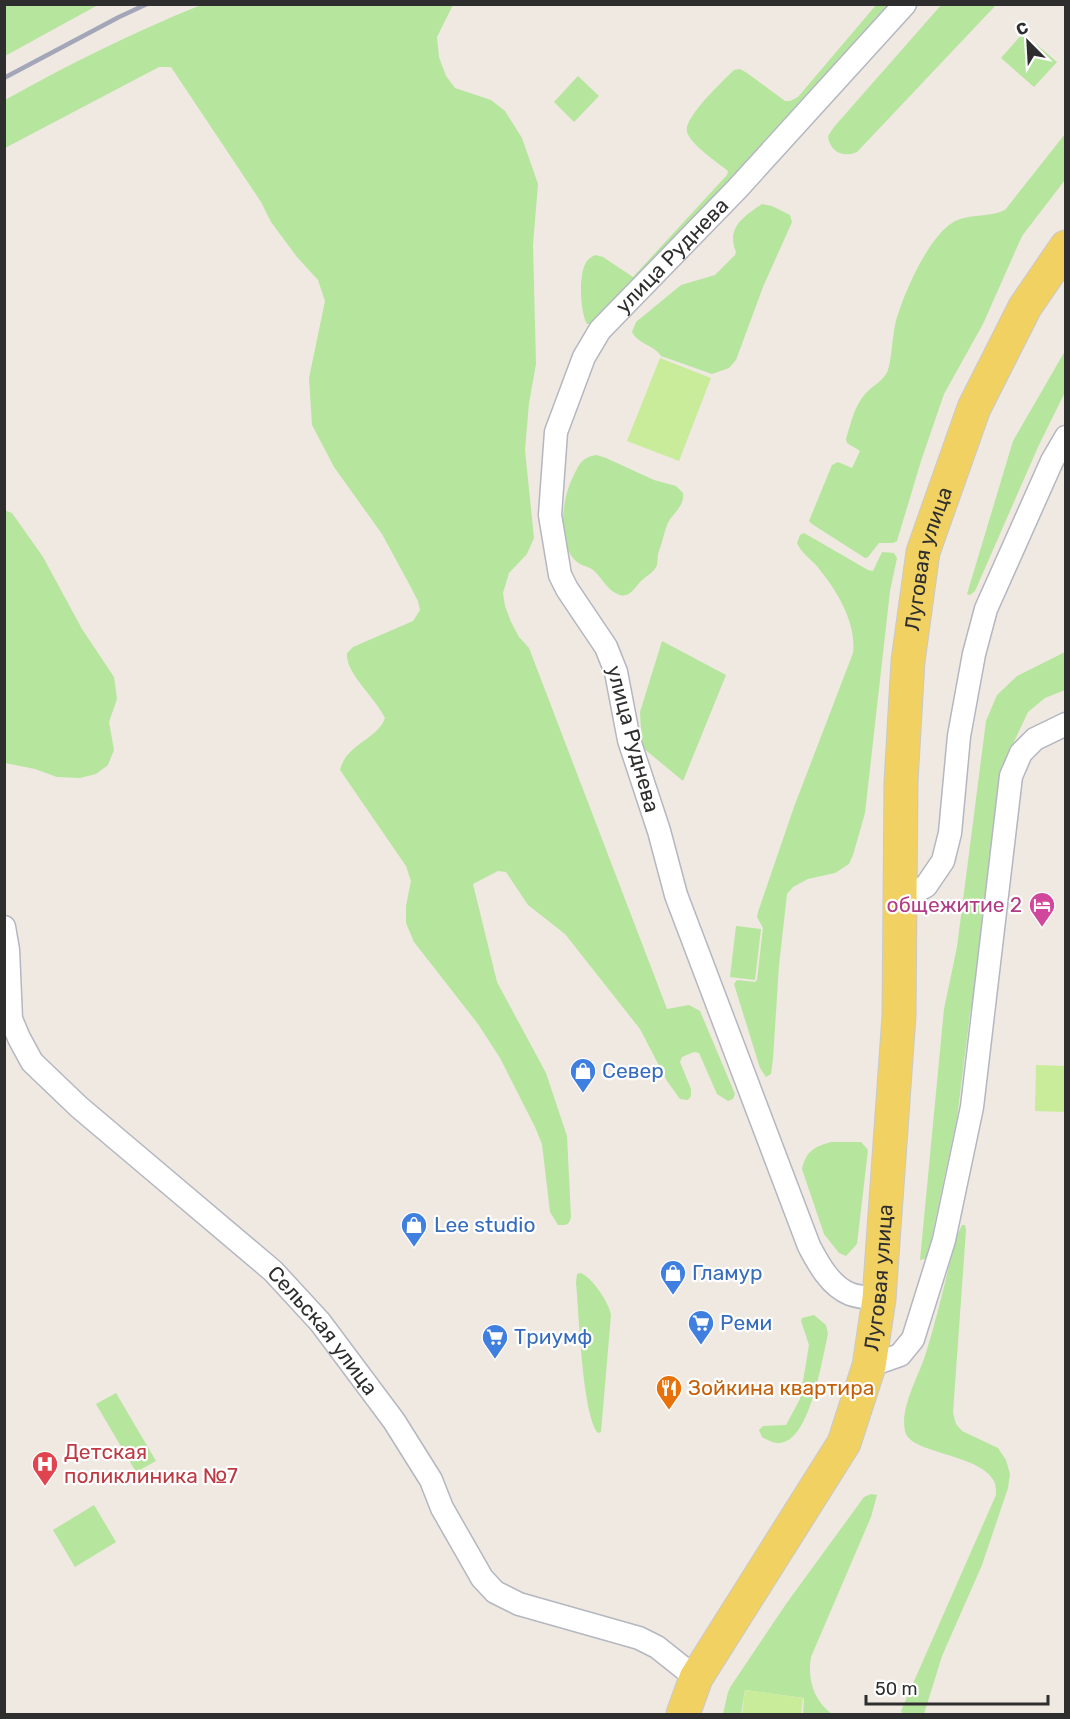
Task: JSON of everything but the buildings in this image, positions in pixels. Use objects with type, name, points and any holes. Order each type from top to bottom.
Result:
[{"type":"main road","name":"Луговая улица","points":[[683,1714],[696,1678],[844,1443],[869,1366],[879,1299],[899,1016],[901,782],[908,661],[923,552],[974,408],[1025,308],[1065,247]]},
{"type":"street","name":"улица Руднева","points":[[879,1299],[856,1296],[841,1289],[819,1264],[809,1246],[676,895],[659,831],[629,740],[616,672],[606,647],[560,575],[550,515],[556,432],[584,357],[600,330],[737,189],[905,4]]},
{"type":"street","points":[[900,900],[926,886],[943,861],[950,833],[961,724],[974,654],[986,609],[1065,437]]},
{"type":"street","points":[[869,1366],[900,1355],[913,1339],[944,1240],[972,1107],[1011,776],[1021,753],[1035,739],[1065,724]]},
{"type":"street","name":"Сельская улица","points":[[4,927],[8,950],[11,1019],[32,1062],[79,1107],[273,1271],[320,1322],[394,1420],[431,1480],[442,1508],[482,1578],[495,1592],[519,1604],[639,1638],[657,1647],[696,1678]]},
{"type":"green space","points":[[5,4],[98,4],[98,5],[5,56]]},
{"type":"green space","points":[[942,4],[996,5],[857,152],[842,154],[834,150],[828,136],[834,127]]},
{"type":"green space","points":[[201,5],[453,5],[437,37],[439,57],[446,76],[455,88],[491,100],[505,111],[522,138],[538,184],[533,245],[536,364],[529,403],[525,450],[534,538],[527,554],[509,573],[503,593],[505,606],[519,637],[529,648],[667,1009],[689,1005],[700,1011],[735,1094],[733,1099],[728,1101],[717,1094],[699,1053],[694,1052],[682,1057],[680,1062],[691,1089],[691,1096],[688,1100],[680,1099],[667,1081],[640,1029],[565,934],[528,905],[506,872],[498,871],[473,884],[497,982],[546,1073],[567,1136],[571,1217],[567,1224],[558,1225],[550,1212],[542,1144],[500,1058],[478,1024],[414,942],[406,923],[406,906],[411,881],[406,866],[340,770],[349,754],[376,731],[385,718],[351,669],[347,653],[353,647],[413,621],[420,610],[418,601],[382,534],[334,467],[312,425],[309,378],[325,301],[318,280],[297,257],[271,222],[261,202],[171,67],[159,67],[5,148],[5,100],[102,49]]},
{"type":"green space","points":[[876,5],[895,5],[594,324],[587,324],[581,292],[582,274],[588,260],[595,255],[603,257],[633,277],[727,175],[728,171],[699,148],[687,132],[691,118],[705,100],[734,70],[740,69],[785,101],[798,97]]},
{"type":"green space","points":[[1023,33],[1057,62],[1034,87],[1001,58]]},
{"type":"green space","points":[[578,76],[599,96],[574,122],[554,102]]},
{"type":"green space","points":[[1065,134],[1065,180],[1022,236],[983,324],[944,394],[897,541],[879,543],[865,558],[809,521],[832,465],[838,462],[852,468],[860,451],[847,443],[846,439],[862,398],[884,377],[888,370],[895,325],[903,300],[917,270],[934,242],[952,223],[1005,210]]},
{"type":"green space","points":[[762,204],[790,215],[792,222],[763,287],[736,360],[729,368],[712,374],[661,356],[638,339],[632,332],[636,322],[681,285],[715,275],[735,255],[733,236],[738,224]]},
{"type":"green space","points":[[1065,351],[1065,392],[1038,447],[975,591],[970,595],[967,594],[1013,441]]},
{"type":"green space","points":[[660,358],[711,378],[679,461],[627,441]]},
{"type":"green space","points":[[597,455],[654,480],[676,486],[683,493],[680,506],[667,525],[656,568],[624,596],[615,593],[593,570],[577,562],[570,554],[566,544],[563,522],[568,488],[584,460]]},
{"type":"green space","points":[[4,510],[12,513],[43,557],[82,629],[114,677],[117,699],[109,722],[114,750],[108,765],[96,774],[80,778],[57,777],[35,769],[5,763]]},
{"type":"green space","points":[[804,533],[868,570],[873,571],[882,552],[894,553],[897,558],[890,591],[865,813],[849,864],[835,873],[808,879],[793,887],[787,894],[779,965],[773,1059],[771,1074],[766,1077],[760,1068],[734,984],[737,980],[755,982],[757,980],[763,928],[757,917],[758,912],[794,807],[853,653],[852,629],[837,594],[823,573],[797,543],[800,535]]},
{"type":"green space","points":[[662,641],[726,675],[683,781],[642,747],[640,712]]},
{"type":"green space","points":[[1065,652],[1065,690],[1045,698],[1028,712],[1011,748],[982,954],[970,1014],[957,1118],[928,1255],[925,1259],[920,1260],[944,1009],[957,947],[986,721],[997,695],[1017,676]]},
{"type":"green space","points":[[736,926],[761,929],[755,980],[730,977]]},
{"type":"green space","points":[[1036,1065],[1065,1066],[1065,1112],[1035,1111]]},
{"type":"green space","points":[[831,1142],[861,1142],[868,1150],[857,1244],[846,1256],[839,1253],[824,1234],[802,1169],[808,1154]]},
{"type":"green space","points":[[962,1225],[965,1225],[966,1230],[953,1413],[956,1424],[962,1431],[998,1448],[1006,1460],[1010,1474],[1008,1488],[982,1565],[942,1656],[924,1714],[903,1714],[901,1711],[996,1495],[994,1481],[986,1472],[960,1459],[918,1445],[909,1439],[905,1431],[907,1403],[925,1356],[955,1240]]},
{"type":"green space","points":[[581,1273],[599,1291],[611,1315],[601,1432],[598,1433],[588,1406],[582,1362],[576,1283],[577,1274]]},
{"type":"green space","points":[[814,1315],[826,1325],[828,1334],[814,1394],[801,1425],[793,1436],[784,1442],[773,1442],[762,1437],[759,1430],[763,1426],[786,1425],[800,1399],[809,1345],[801,1321],[802,1318]]},
{"type":"green space","points":[[116,1393],[156,1461],[136,1472],[96,1404]]},
{"type":"green space","points":[[871,1494],[877,1495],[871,1517],[811,1657],[810,1673],[813,1689],[821,1703],[832,1714],[803,1714],[804,1698],[745,1690],[741,1714],[723,1714],[731,1686],[786,1604],[864,1497]]},
{"type":"green space","points":[[94,1505],[116,1542],[75,1567],[53,1530]]},
{"type":"green space","points":[[745,1690],[803,1698],[801,1714],[742,1714]]},
{"type":"railway","points":[[4,78],[147,4]]},
{"type":"place","name":"общежитие 2","points":[[1042,928]]},
{"type":"place","name":"Север","points":[[583,1094]]},
{"type":"place","name":"Lee studio","points":[[414,1248]]},
{"type":"place","name":"Гламур","points":[[673,1296]]},
{"type":"place","name":"Реми","points":[[701,1346]]},
{"type":"place","name":"Триумф","points":[[495,1360]]},
{"type":"place","name":"Зойкина квартира","points":[[669,1411]]},
{"type":"place","name":"Детская поликлиника №7","points":[[45,1487]]}]
